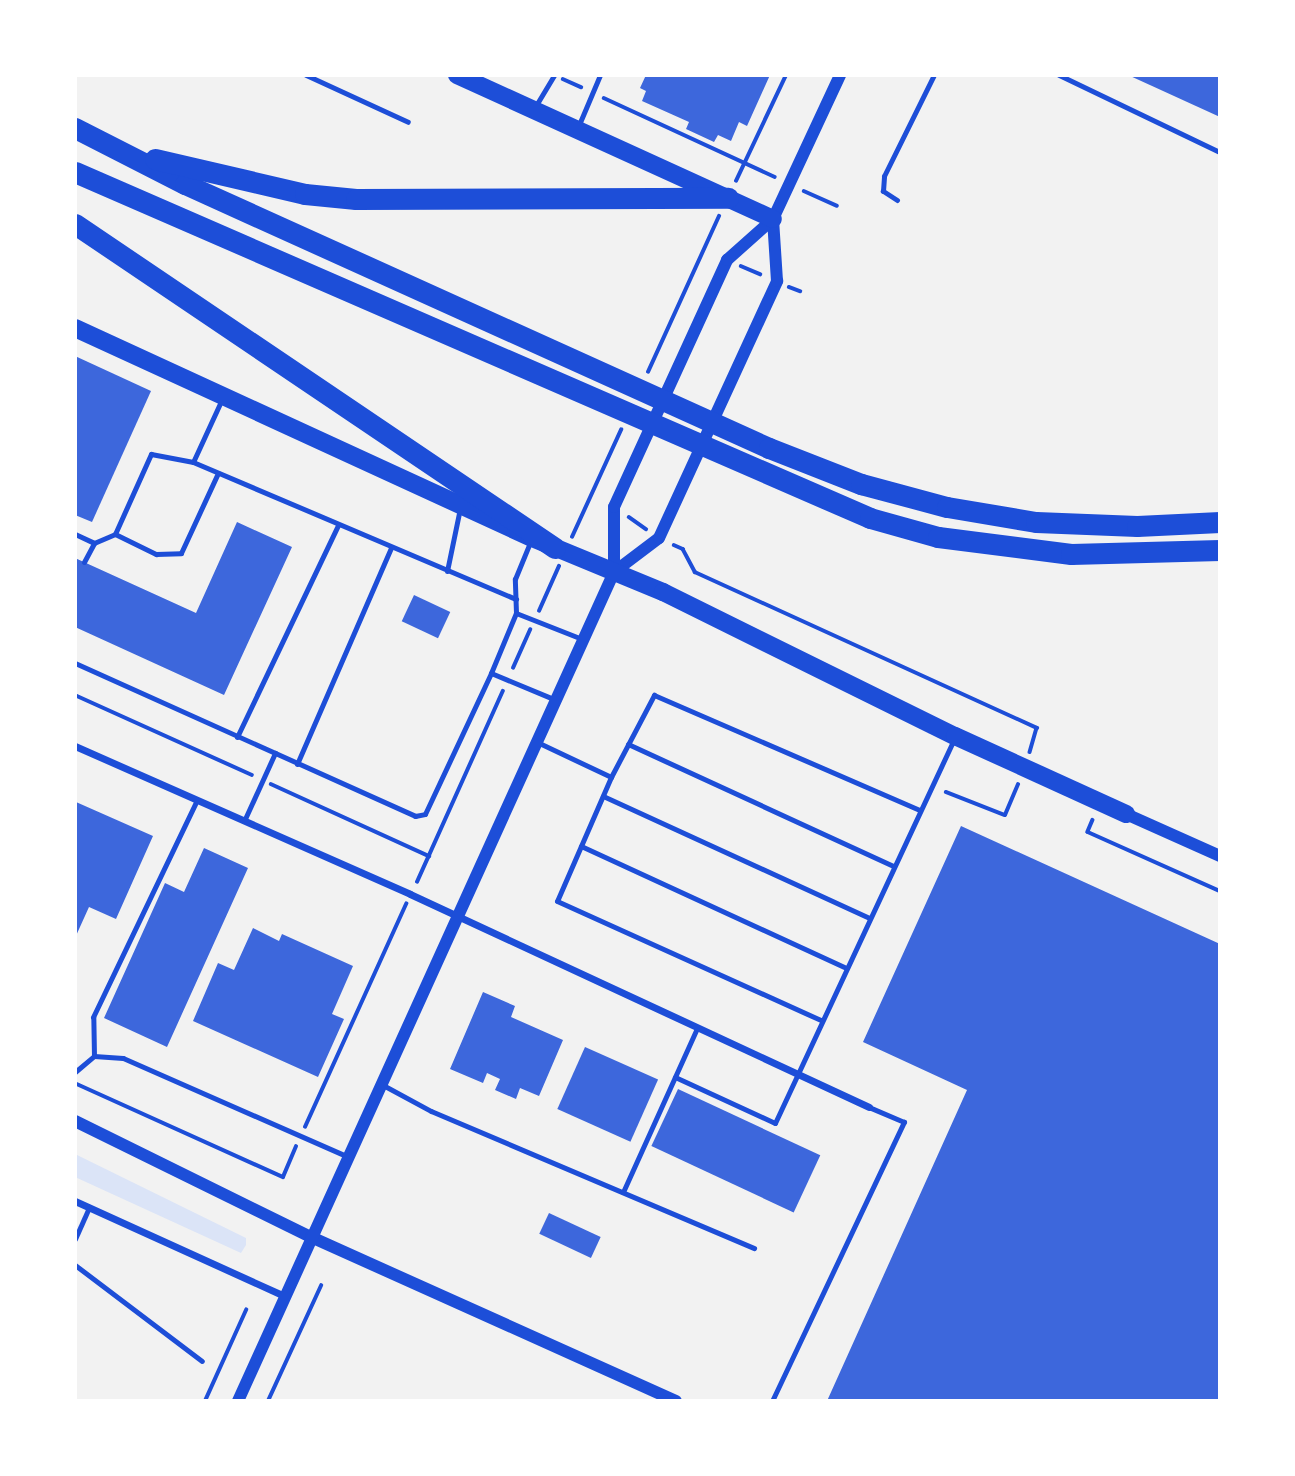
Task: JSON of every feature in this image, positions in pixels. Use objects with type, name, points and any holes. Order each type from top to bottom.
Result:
[{"type":"highway","points":[[75,128],[129,152],[185,184],[769,448],[861,484],[916,500],[1004,518],[1087,526],[1220,522]]},
{"type":"highway","points":[[129,152],[305,194],[356,199],[728,198]]},
{"type":"highway","points":[[75,172],[757,473],[870,518],[938,537],[1071,554],[1220,550]]},
{"type":"highway","points":[[75,224],[555,548]]},
{"type":"main road","points":[[457,75],[773,219]]},
{"type":"main road","points":[[75,328],[532,538],[663,592],[955,736],[1021,777],[1126,814]]},
{"type":"street","points":[[238,1401],[614,572],[614,507],[727,260],[773,219],[840,75]]},
{"type":"street","points":[[614,572],[659,538],[777,281],[773,219]]},
{"type":"street","points":[[75,746],[457,916],[869,1107]]},
{"type":"street","points":[[1126,814],[1220,856]]},
{"type":"street","points":[[75,1121],[311,1237],[676,1401]]},
{"type":"street","points":[[75,1201],[285,1296]]},
{"type":"lane","points":[[533,110],[554,75]]},
{"type":"lane","points":[[577,130],[600,75]]},
{"type":"lane","points":[[898,200],[883,191],[884,176],[934,75]]},
{"type":"lane","points":[[1059,75],[1220,152]]},
{"type":"lane","points":[[311,76],[408,122]]},
{"type":"lane","points":[[193,462],[224,396]]},
{"type":"lane","points":[[84,562],[94,542],[114,534],[151,454],[193,462],[516,599]]},
{"type":"lane","points":[[114,534],[156,554],[181,554],[218,473]]},
{"type":"lane","points":[[447,571],[461,505]]},
{"type":"lane","points":[[237,737],[338,525]]},
{"type":"lane","points":[[75,534],[94,542]]},
{"type":"lane","points":[[75,663],[415,817],[425,814],[491,673],[516,613],[515,579],[532,538]]},
{"type":"lane","points":[[297,764],[391,548]]},
{"type":"lane","points":[[516,613],[583,640]]},
{"type":"lane","points":[[491,673],[556,700]]},
{"type":"lane","points":[[821,1020],[557,901],[611,777],[654,695],[920,810]]},
{"type":"lane","points":[[675,1077],[775,1123],[955,736]]},
{"type":"lane","points":[[537,742],[611,777]]},
{"type":"lane","points":[[628,744],[893,866]]},
{"type":"lane","points":[[244,821],[275,753]]},
{"type":"lane","points":[[603,796],[869,918]]},
{"type":"lane","points":[[94,1056],[93,1017],[197,800]]},
{"type":"lane","points":[[581,846],[846,968]]},
{"type":"lane","points":[[623,1192],[697,1028]]},
{"type":"lane","points":[[75,1072],[94,1056],[123,1058],[348,1157]]},
{"type":"lane","points":[[381,1084],[754,1248]]},
{"type":"lane","points":[[772,1401],[904,1122],[869,1107]]},
{"type":"lane","points":[[75,1239],[89,1207]]},
{"type":"lane","points":[[75,1265],[202,1361]]},
{"type":"path","points":[[554,75],[837,205]]},
{"type":"path","points":[[704,249],[800,291]]},
{"type":"path","points":[[592,493],[659,538],[683,549],[695,572],[1037,728],[1005,815],[946,792]]},
{"type":"path","points":[[1021,777],[1030,791]]},
{"type":"path","points":[[1081,815],[1094,821],[1088,832],[1220,891]]},
{"type":"path","points":[[268,1401],[321,1286]]},
{"type":"path","points":[[205,1401],[246,1310]]},
{"type":"shaded area","points":[[75,1154],[246,1238],[246,1245],[241,1253],[75,1177]]},
{"type":"building","points":[[646,75],[770,75],[747,126],[739,122],[731,141],[718,135],[714,142],[686,129],[689,122],[642,101],[646,91],[640,88]]},
{"type":"building","points":[[1128,75],[1220,75],[1220,117]]},
{"type":"building","points":[[75,356],[151,391],[92,522],[75,515]]},
{"type":"building","points":[[237,522],[292,547],[224,695],[75,627],[75,558],[196,613]]},
{"type":"building","points":[[414,595],[450,612],[438,638],[402,621]]},
{"type":"building","points":[[76,802],[153,836],[116,919],[89,907],[75,938]]},
{"type":"building","points":[[961,826],[1220,944],[1220,1401],[827,1401],[967,1090],[863,1042]]},
{"type":"building","points":[[204,848],[248,868],[167,1047],[104,1018],[165,883],[184,892]]},
{"type":"building","points":[[253,928],[279,941],[282,934],[353,966],[332,1014],[344,1019],[318,1077],[193,1021],[218,963],[234,970]]},
{"type":"building","points":[[483,992],[515,1006],[511,1017],[563,1040],[539,1096],[520,1088],[516,1099],[495,1090],[500,1079],[487,1073],[483,1083],[450,1069]]},
{"type":"building","points":[[585,1047],[658,1080],[630,1142],[557,1109]]},
{"type":"building","points":[[678,1089],[820,1155],[794,1212],[651,1146]]},
{"type":"building","points":[[549,1213],[601,1237],[591,1258],[539,1234]]}]
